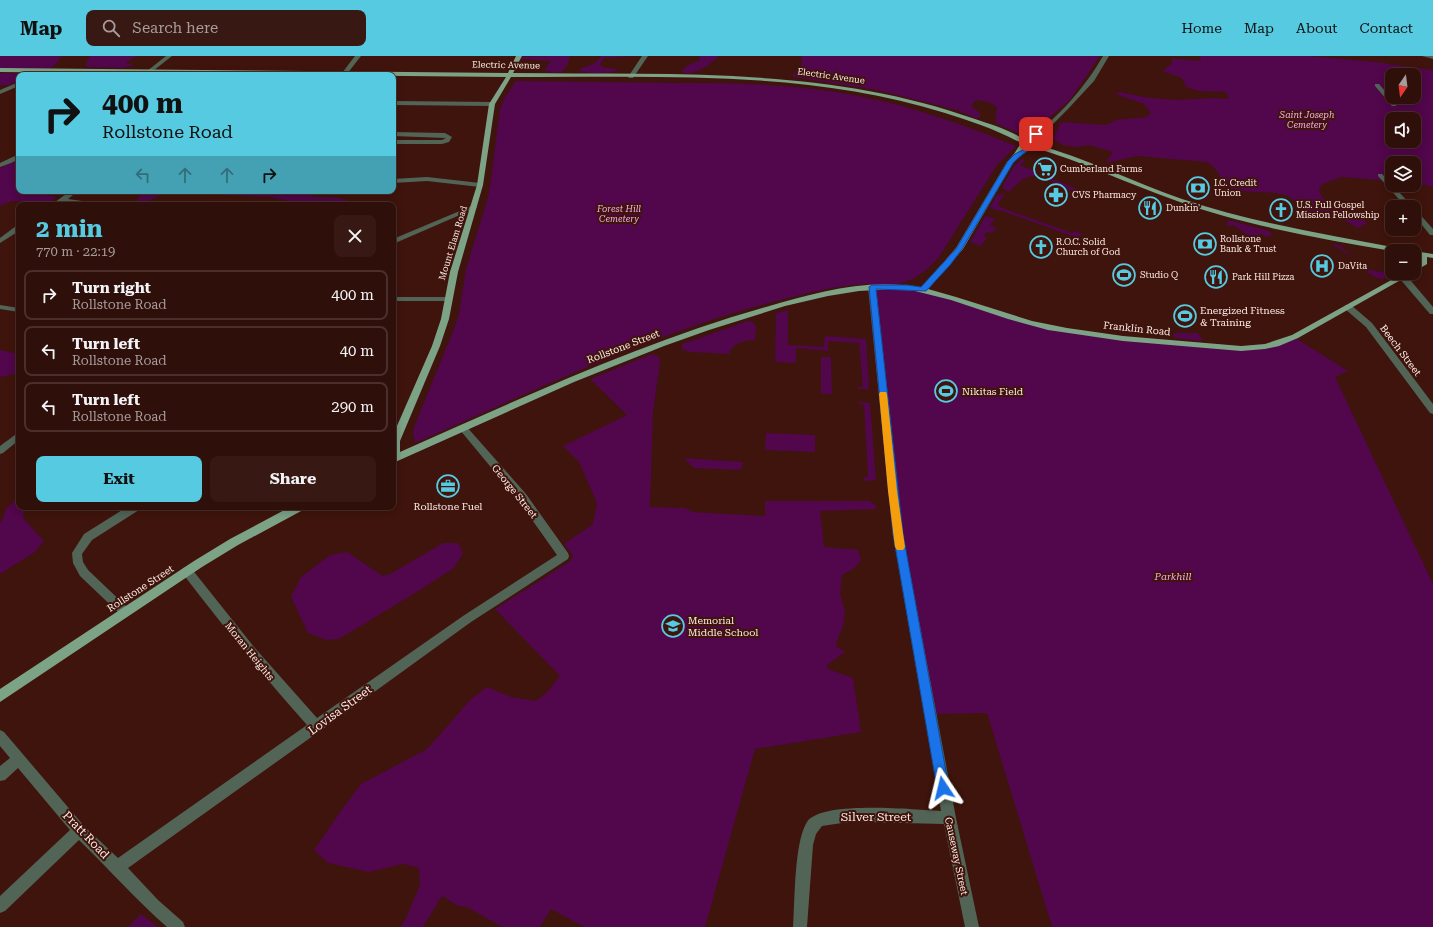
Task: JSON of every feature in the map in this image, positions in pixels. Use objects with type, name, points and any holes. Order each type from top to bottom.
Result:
[{"type":"main road","name":"Mount Elam Road","points":[[396,438],[440,336],[456,263],[480,185],[492,104],[519,56]]},
{"type":"main road","name":"Electric Avenue","points":[[0,70],[98,72]]},
{"type":"main road","name":"Electric Avenue","points":[[396,74],[752,78],[833,85],[918,103],[955,114],[1026,141],[1036,143]]},
{"type":"main road","points":[[923,290],[948,264],[959,249],[1010,162],[1017,155],[1026,141]]},
{"type":"main road","points":[[1017,155],[1036,143],[1179,200],[1238,218],[1303,233],[1385,248]]},
{"type":"main road","points":[[1421,254],[1433,256]]},
{"type":"main road","name":"Franklin Road","points":[[923,290],[950,296],[1005,315],[1052,328],[1129,339],[1228,348],[1264,347],[1277,344],[1301,334],[1348,306],[1397,280]]},
{"type":"main road","name":"Rollstone Street","points":[[396,458],[571,380],[710,327],[766,309],[814,297],[872,287],[907,287],[923,290]]},
{"type":"main road","name":"Rollstone Street","points":[[0,696],[188,571],[234,542],[293,510]]},
{"type":"street","points":[[149,72],[169,56]]},
{"type":"street","points":[[346,72],[358,56]]},
{"type":"street","points":[[631,77],[645,56]]},
{"type":"street","points":[[1036,143],[1042,132],[1092,80],[1106,56]]},
{"type":"street","points":[[1425,56],[1433,57]]},
{"type":"street","points":[[0,92],[16,85]]},
{"type":"street","points":[[1377,85],[1394,105]]},
{"type":"street","points":[[396,103],[492,104]]},
{"type":"street","points":[[1026,141],[1042,132]]},
{"type":"street","points":[[396,134],[445,135],[449,137],[447,141],[442,142],[396,142]]},
{"type":"street","points":[[0,165],[16,158]]},
{"type":"street","points":[[1380,175],[1403,200]]},
{"type":"street","points":[[396,181],[427,179],[480,185]]},
{"type":"street","points":[[58,202],[70,194]]},
{"type":"street","points":[[61,200],[75,202]]},
{"type":"street","points":[[396,241],[474,208]]},
{"type":"street","points":[[1421,219],[1433,233]]},
{"type":"street","points":[[0,241],[16,230]]},
{"type":"street","points":[[1410,280],[1433,312]]},
{"type":"street","name":"Causeway Street","points":[[872,287],[898,534],[949,818],[972,927]]},
{"type":"street","points":[[396,299],[449,299]]},
{"type":"street","name":"Beech Street","points":[[1348,306],[1369,325],[1433,411]]},
{"type":"street","points":[[0,307],[16,310]]},
{"type":"street","name":"George Street","points":[[463,428],[522,497],[564,556]]},
{"type":"street","points":[[0,451],[16,438]]},
{"type":"street","points":[[125,612],[84,573],[78,563],[77,553],[88,537],[130,510]]},
{"type":"street","name":"Lovisa Street","points":[[117,867],[317,727],[467,619],[564,556]]},
{"type":"street","name":"Moran Heights","points":[[188,571],[223,618],[273,679],[317,727]]},
{"type":"street","name":"Pratt Road","points":[[0,736],[79,831],[117,867],[153,905],[178,927]]},
{"type":"street","points":[[0,775],[18,759]]},
{"type":"street","name":"Silver Street","points":[[800,927],[806,845],[810,832],[816,822],[823,819],[860,815],[949,818]]},
{"type":"street","points":[[0,906],[79,831]]},
{"type":"green space","points":[[0,56],[61,56],[58,62],[47,71],[0,70]]},
{"type":"green space","points":[[90,56],[141,56],[134,57],[126,63],[134,65],[122,68],[85,66]]},
{"type":"green space","points":[[570,56],[568,64],[562,72],[555,73],[544,70],[551,61],[520,59],[522,57]]},
{"type":"green space","points":[[601,56],[636,56],[604,58],[600,64],[602,67],[621,70],[588,73],[578,70],[593,64]]},
{"type":"green space","points":[[700,56],[719,56],[696,72],[681,72],[688,65],[699,61]]},
{"type":"green space","points":[[802,56],[1100,56],[1070,100],[1034,131],[1029,133],[1018,133],[997,124],[995,120],[997,107],[988,102],[976,100],[971,106],[980,113],[980,117],[975,118],[957,110],[877,90],[793,77],[793,74],[801,66]]},
{"type":"green space","name":"Saint Joseph Cemetery","points":[[1199,56],[1309,56],[1376,62],[1419,68],[1385,68],[1385,104],[1421,104],[1421,68],[1433,70],[1433,187],[1421,184],[1421,156],[1385,156],[1385,180],[1341,177],[1321,185],[1319,190],[1323,199],[1352,211],[1367,223],[1358,228],[1331,213],[1299,213],[1293,200],[1287,196],[1235,190],[1228,187],[1225,185],[1217,171],[1206,162],[1137,156],[1110,162],[1106,161],[1113,152],[1088,145],[1076,147],[1063,145],[1053,139],[1060,124],[1063,122],[1106,125],[1116,120],[1146,117],[1151,113],[1144,104],[1116,93],[1120,92],[1144,97],[1174,100],[1214,98],[1229,99],[1226,92],[1198,91],[1186,87],[1182,78],[1162,71],[1172,64],[1172,59],[1199,61],[1201,58]]},
{"type":"green space","points":[[0,73],[16,73],[16,82],[9,85],[0,85]]},
{"type":"green space","name":"Forest Hill Cemetery","points":[[516,81],[723,83],[813,89],[858,96],[899,105],[958,124],[1016,146],[997,165],[939,257],[925,271],[908,281],[886,285],[859,284],[838,287],[743,310],[647,343],[600,362],[415,443],[413,434],[414,427],[459,314],[466,269],[490,187],[500,109],[505,97]]},
{"type":"green space","points":[[1022,159],[1025,161],[1020,165],[1103,201],[1072,191],[1047,179],[1033,176],[1023,179],[1010,191],[1006,191],[1002,187],[1014,166]]},
{"type":"green space","points":[[16,160],[16,194],[38,194],[57,197],[50,202],[11,201],[0,206],[0,168]]},
{"type":"green space","points":[[140,194],[188,194],[160,195],[147,202],[136,202]]},
{"type":"green space","points":[[188,194],[304,194],[316,197],[341,198],[349,201],[295,202],[270,197]]},
{"type":"green space","points":[[1004,194],[998,205],[1002,208],[1072,233],[1075,231],[1083,234],[1078,238],[990,207],[997,195]]},
{"type":"green space","points":[[987,216],[995,219],[990,225],[997,228],[992,233],[987,232],[983,236],[987,238],[981,246],[970,242],[985,217]]},
{"type":"green space","points":[[1228,221],[1269,231],[1273,234],[1267,237],[1262,234],[1251,237],[1233,225],[1228,226],[1226,224]]},
{"type":"green space","points":[[1331,244],[1339,245],[1367,269],[1379,272],[1385,271],[1385,278],[1376,278],[1371,275],[1351,256]]},
{"type":"green space","name":"Parkhill","points":[[872,287],[907,287],[1052,328],[1209,346],[1264,347],[1294,337],[1348,371],[1335,377],[1433,584],[1433,927],[1052,927],[987,713],[930,714],[894,506]]},
{"type":"green space","points":[[788,310],[788,345],[824,347],[825,336],[866,339],[869,389],[860,389],[856,387],[863,387],[859,343],[828,341],[828,351],[796,348],[796,363],[775,362],[776,313]]},
{"type":"green space","points":[[748,321],[753,322],[756,326],[755,340],[739,343],[733,347],[729,354],[689,352],[682,349],[682,344]]},
{"type":"green space","points":[[1175,333],[1198,333],[1202,339],[1201,341],[1176,338],[1173,335]]},
{"type":"green space","points":[[0,350],[16,353],[16,374],[0,377]]},
{"type":"green space","name":"Memorial Middle School","points":[[652,354],[659,357],[660,362],[653,412],[650,507],[685,508],[693,512],[765,516],[765,501],[870,501],[875,505],[877,509],[820,511],[824,547],[858,550],[861,561],[853,569],[842,575],[840,593],[845,612],[843,626],[836,643],[837,647],[845,652],[827,665],[828,669],[853,678],[861,732],[755,749],[705,927],[584,927],[551,909],[540,927],[502,927],[467,907],[458,906],[442,896],[423,927],[400,927],[406,918],[420,885],[419,868],[403,864],[369,872],[328,863],[314,850],[361,784],[427,749],[471,699],[487,687],[511,697],[536,701],[548,691],[560,676],[495,609],[569,562],[573,558],[572,554],[564,544],[593,524],[597,503],[579,462],[563,446],[627,415],[590,379]]},
{"type":"green space","points":[[821,357],[831,357],[832,394],[821,394]]},
{"type":"green space","points":[[859,402],[870,403],[876,480],[866,481],[862,477],[868,477],[864,405],[858,404]]},
{"type":"green space","points":[[766,433],[815,435],[815,452],[765,450]]},
{"type":"green space","points":[[684,458],[743,462],[742,468],[739,470],[694,468]]},
{"type":"green space","points":[[16,499],[16,510],[24,510],[23,518],[44,541],[35,552],[0,574],[0,523],[6,509]]},
{"type":"green space","points":[[443,543],[458,543],[463,553],[454,568],[339,639],[327,640],[308,633],[291,597],[301,577],[330,555],[347,552],[383,576],[392,573]]},
{"type":"green space","points":[[141,914],[158,927],[128,927]]},
{"type":"slow traffic","points":[[883,394],[892,491],[900,547]]},
{"type":"place","name":"Cumberland Farms","points":[[1045,169]]},
{"type":"place","name":"I.C. Credit Union","points":[[1198,188]]},
{"type":"place","name":"CVS Pharmacy","points":[[1056,195]]},
{"type":"place","name":"Dunkin'","points":[[1150,208]]},
{"type":"place","name":"U.S. Full Gospel Mission Fellowship","points":[[1281,210]]},
{"type":"place","name":"Rollstone Bank & Trust","points":[[1205,244]]},
{"type":"place","name":"R.O.C. Solid Church of God","points":[[1041,247]]},
{"type":"place","name":"DaVita","points":[[1322,266]]},
{"type":"place","name":"Studio Q","points":[[1124,275]]},
{"type":"place","name":"Park Hill Pizza","points":[[1216,277]]},
{"type":"place","name":"Energized Fitness & Training","points":[[1185,316]]},
{"type":"place","name":"Nikitas Field","points":[[946,391]]},
{"type":"place","name":"Rollstone Fuel","points":[[448,486]]},
{"type":"place","name":"Memorial Middle School","points":[[673,626]]},
{"type":"route","points":[[943,788],[898,534],[872,287],[907,287],[923,290],[948,264],[959,249],[1010,162],[1017,155],[1032,146],[1039,144],[1037,140],[1042,132],[1036,134]]}]
